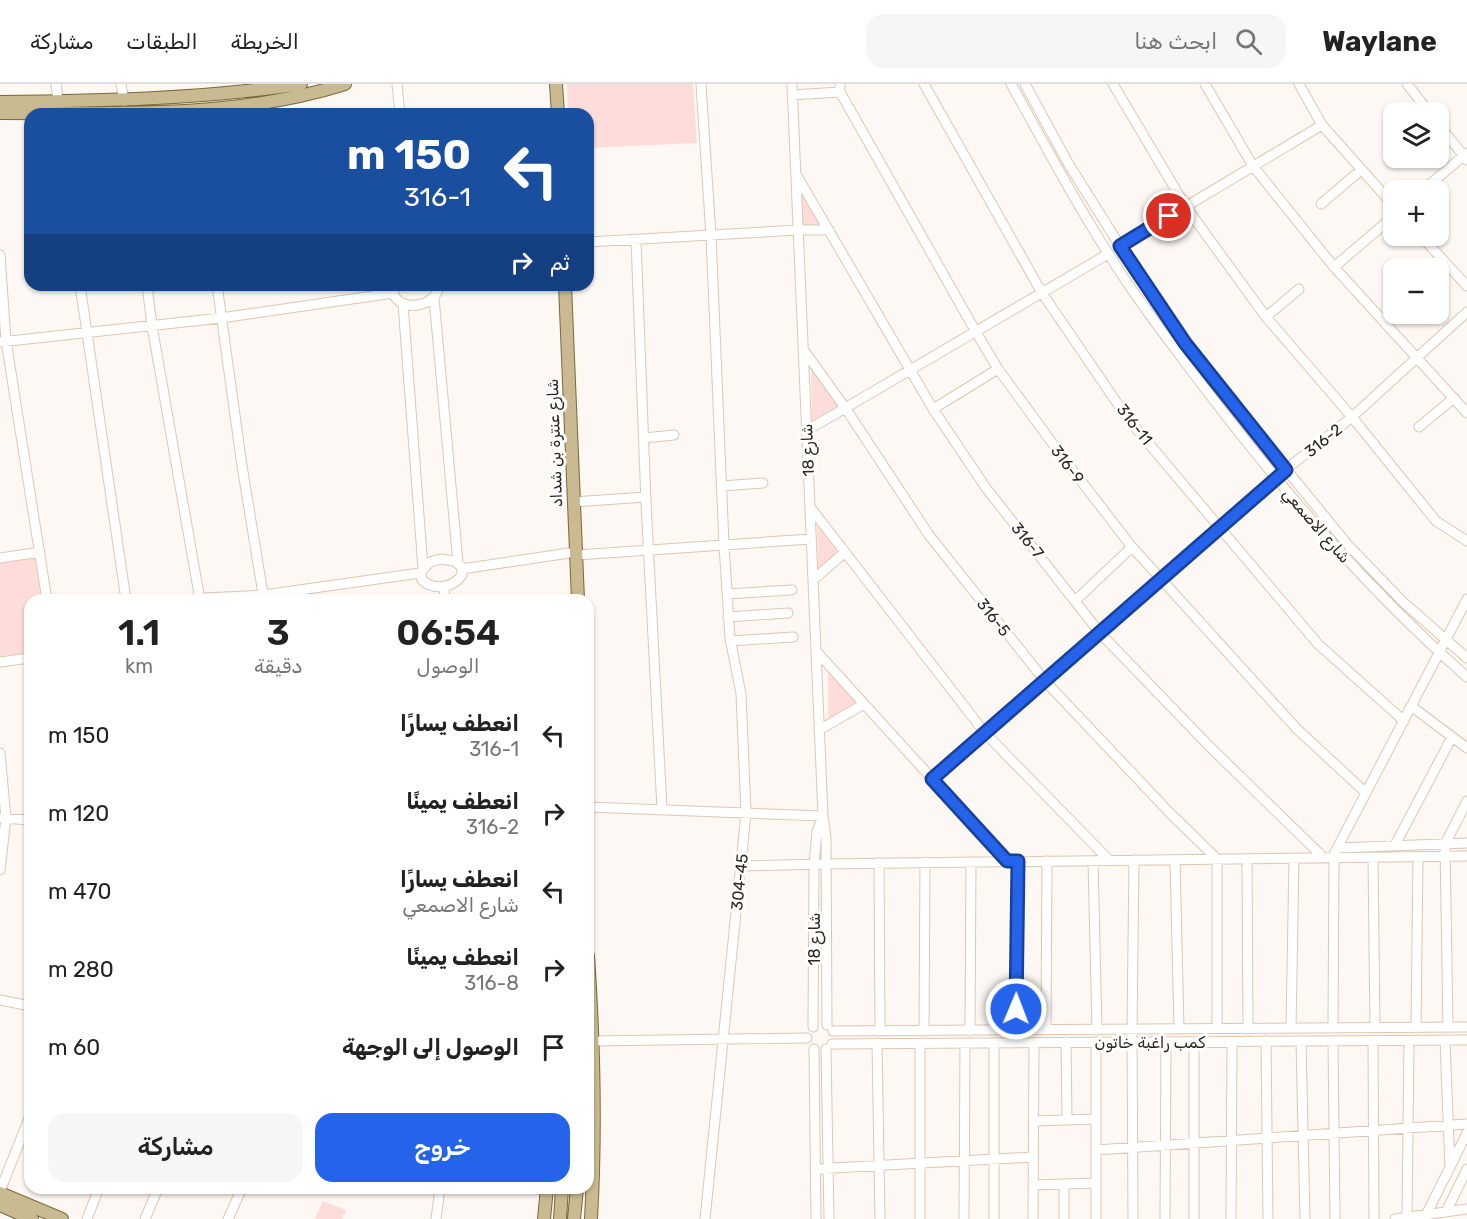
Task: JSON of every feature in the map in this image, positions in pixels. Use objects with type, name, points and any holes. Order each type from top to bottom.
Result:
[{"type":"main road","points":[[129,108],[196,90],[301,84]]},
{"type":"main road","points":[[226,108],[319,92],[345,84]]},
{"type":"main road","points":[[548,84],[550,108]]},
{"type":"main road","points":[[556,84],[558,108]]},
{"type":"main road","points":[[0,102],[50,108]]},
{"type":"main road","points":[[0,113],[24,111]]},
{"type":"main road","name":"شارع عنترة بن شداد","points":[[557,291],[577,594]]},
{"type":"main road","name":"شارع عنترة بن شداد","points":[[565,291],[573,502],[570,594]]},
{"type":"main road","points":[[594,1041],[594,1166]]},
{"type":"main road","points":[[0,1192],[62,1219]]},
{"type":"main road","points":[[543,1219],[546,1194]]},
{"type":"main road","points":[[560,1219],[562,1194]]},
{"type":"main road","points":[[574,1219],[576,1194]]},
{"type":"main road","points":[[591,1219],[592,1194]]},
{"type":"main road","points":[[0,1205],[32,1219]]},
{"type":"street","points":[[56,84],[58,108]]},
{"type":"street","points":[[121,84],[125,108]]},
{"type":"street","points":[[397,84],[399,108]]},
{"type":"street","name":"304-45","points":[[702,84],[728,617],[730,641],[741,694],[746,813],[705,1219]]},
{"type":"street","name":"شارع 18","points":[[792,84],[819,730],[826,838],[830,1028]]},
{"type":"street","name":"316-11","points":[[924,84],[1042,293],[1128,418],[1317,644],[1404,721]]},
{"type":"street","name":"شارع الاصمعي","points":[[1011,84],[1108,254],[1173,346],[1275,478],[1341,554],[1394,610],[1467,677]]},
{"type":"street","name":"شارع الاصمعي","points":[[1025,84],[1068,163],[1185,343],[1348,545],[1403,602],[1467,658]]},
{"type":"street","points":[[1113,84],[1186,207],[1266,317],[1352,417],[1436,521],[1467,541]]},
{"type":"street","points":[[1204,84],[1253,166],[1334,267],[1467,413]]},
{"type":"street","points":[[1299,84],[1322,125],[1383,194]]},
{"type":"street","points":[[1407,84],[1421,102]]},
{"type":"street","points":[[792,95],[840,88]]},
{"type":"street","name":"316-9","points":[[840,88],[998,369],[1064,459],[1132,547],[1161,580],[1296,728],[1366,793]]},
{"type":"street","points":[[1120,246],[1322,125]]},
{"type":"street","points":[[1436,180],[1466,156],[1449,137]]},
{"type":"street","points":[[1321,204],[1361,170]]},
{"type":"street","name":"316-7","points":[[795,174],[933,409],[986,488],[1100,633],[1210,747],[1330,858]]},
{"type":"street","points":[[1334,267],[1383,225]]},
{"type":"street","points":[[594,242],[829,230]]},
{"type":"street","points":[[636,240],[662,809]]},
{"type":"street","points":[[1430,246],[1467,286]]},
{"type":"street","points":[[806,431],[1108,254]]},
{"type":"street","points":[[0,255],[3,342],[46,594]]},
{"type":"street","points":[[1266,317],[1299,290]]},
{"type":"street","points":[[81,291],[125,594]]},
{"type":"street","points":[[148,291],[199,594]]},
{"type":"street","points":[[218,291],[242,466],[263,594]]},
{"type":"street","points":[[3,342],[221,318],[383,291]]},
{"type":"street","points":[[395,291],[397,300],[403,304],[418,305],[434,298],[438,291]]},
{"type":"street","points":[[403,304],[422,580],[428,585],[444,586],[459,579],[460,566],[434,298]]},
{"type":"street","name":"316-2","points":[[932,779],[1275,478],[1352,417],[1467,312]]},
{"type":"street","name":"316-5","points":[[803,349],[846,409],[929,535],[1045,681],[1160,803],[1217,859]]},
{"type":"street","points":[[933,409],[998,369]]},
{"type":"street","points":[[1419,427],[1454,398]]},
{"type":"street","points":[[644,438],[674,435]]},
{"type":"street","points":[[721,486],[763,483]]},
{"type":"street","points":[[573,502],[646,497]]},
{"type":"street","points":[[810,507],[985,733],[1109,860]]},
{"type":"street","points":[[282,594],[421,571],[430,562],[441,559],[460,566],[573,554],[811,539]]},
{"type":"street","points":[[1076,600],[1132,547]]},
{"type":"street","points":[[0,558],[40,552]]},
{"type":"street","points":[[813,580],[845,552]]},
{"type":"street","points":[[444,586],[445,594]]},
{"type":"street","points":[[727,594],[792,590]]},
{"type":"street","points":[[1333,1028],[1330,858],[1338,848],[1467,599]]},
{"type":"street","points":[[728,617],[788,613]]},
{"type":"street","points":[[730,641],[793,637]]},
{"type":"street","points":[[816,651],[1007,861]]},
{"type":"street","points":[[0,662],[24,659]]},
{"type":"street","points":[[819,730],[864,704]]},
{"type":"street","points":[[1411,706],[1467,748]]},
{"type":"street","points":[[1395,845],[1452,738]]},
{"type":"street","points":[[0,753],[3,818],[0,870]]},
{"type":"street","points":[[1448,1027],[1445,844],[1467,801]]},
{"type":"street","points":[[594,807],[823,816]]},
{"type":"street","name":"شارع 18","points":[[813,1027],[814,864],[817,832],[823,816]]},
{"type":"street","points":[[3,818],[24,820]]},
{"type":"street","points":[[1338,848],[1467,843]]},
{"type":"street","points":[[741,866],[1467,856]]},
{"type":"street","points":[[1374,857],[1375,1028]]},
{"type":"street","points":[[1416,1028],[1418,857]]},
{"type":"street","points":[[1292,1028],[1294,858]]},
{"type":"street","points":[[1217,859],[1217,1029]]},
{"type":"street","points":[[1247,859],[1248,1029]]},
{"type":"street","points":[[1133,1219],[1134,860]]},
{"type":"street","points":[[1175,860],[1179,1029]]},
{"type":"street","points":[[1016,1030],[1018,861]]},
{"type":"street","points":[[1046,1030],[1047,861]]},
{"type":"street","points":[[1093,861],[1098,1030]]},
{"type":"street","points":[[924,862],[924,1031]]},
{"type":"street","points":[[970,1030],[971,862]]},
{"type":"street","points":[[879,863],[880,1031]]},
{"type":"street","points":[[0,1000],[24,1005]]},
{"type":"street","points":[[829,1046],[820,1051],[814,1049],[807,1038],[809,1031],[819,1024],[830,1028],[829,1219]]},
{"type":"street","name":"كمب راغبة خاتون","points":[[830,1028],[924,1031],[1467,1027]]},
{"type":"street","points":[[594,1041],[723,1041],[807,1038]]},
{"type":"street","points":[[1445,1040],[1450,1168]]},
{"type":"street","name":"كمب راغبة خاتون","points":[[829,1046],[877,1043],[1467,1040]]},
{"type":"street","points":[[1231,1219],[1232,1041]]},
{"type":"street","points":[[1266,1041],[1268,1219]]},
{"type":"street","points":[[1301,1041],[1305,1219]]},
{"type":"street","points":[[1333,1041],[1335,1219]]},
{"type":"street","points":[[1373,1041],[1374,1219]]},
{"type":"street","points":[[1407,1217],[1408,1041]]},
{"type":"street","points":[[1066,1042],[1066,1120]]},
{"type":"street","points":[[1096,1042],[1096,1219]]},
{"type":"street","points":[[1166,1042],[1166,1219]]},
{"type":"street","points":[[1194,1042],[1194,1219]]},
{"type":"street","points":[[877,1043],[880,1219]]},
{"type":"street","points":[[920,1043],[920,1219]]},
{"type":"street","points":[[964,1219],[965,1043]]},
{"type":"street","points":[[994,1043],[994,1219]]},
{"type":"street","points":[[1033,1219],[1034,1043]]},
{"type":"street","points":[[814,1049],[816,1219]]},
{"type":"street","points":[[1034,1121],[1096,1119]]},
{"type":"street","points":[[1096,1150],[1467,1124]]},
{"type":"street","points":[[0,1192],[24,1131]]},
{"type":"street","points":[[1426,1215],[1467,1133]]},
{"type":"street","points":[[815,1169],[1033,1157]]},
{"type":"street","points":[[1446,1212],[1467,1169]]},
{"type":"street","points":[[1033,1185],[1096,1183]]},
{"type":"street","points":[[1064,1184],[1064,1219]]},
{"type":"street","points":[[87,1219],[97,1194]]},
{"type":"street","points":[[146,1219],[156,1194]]},
{"type":"street","points":[[228,1219],[239,1194]]},
{"type":"street","points":[[436,1219],[439,1194]]},
{"type":"street","points":[[1395,1219],[1467,1209]]},
{"type":"shaded area","points":[[567,84],[693,84],[697,143],[594,148],[594,108],[568,108]]},
{"type":"shaded area","points":[[802,186],[824,227],[803,227]]},
{"type":"shaded area","points":[[811,362],[839,408],[812,423]]},
{"type":"shaded area","points":[[817,518],[840,553],[818,572]]},
{"type":"shaded area","points":[[40,552],[46,594],[24,594],[24,659],[0,662],[0,558]]},
{"type":"shaded area","points":[[828,667],[857,698],[856,703],[828,720]]},
{"type":"shaded area","points":[[323,1201],[346,1210],[342,1219],[315,1219]]},
{"type":"route","points":[[1016,1009],[1018,861],[1007,861],[932,779],[1286,470],[1185,343],[1120,246],[1169,216]]}]
